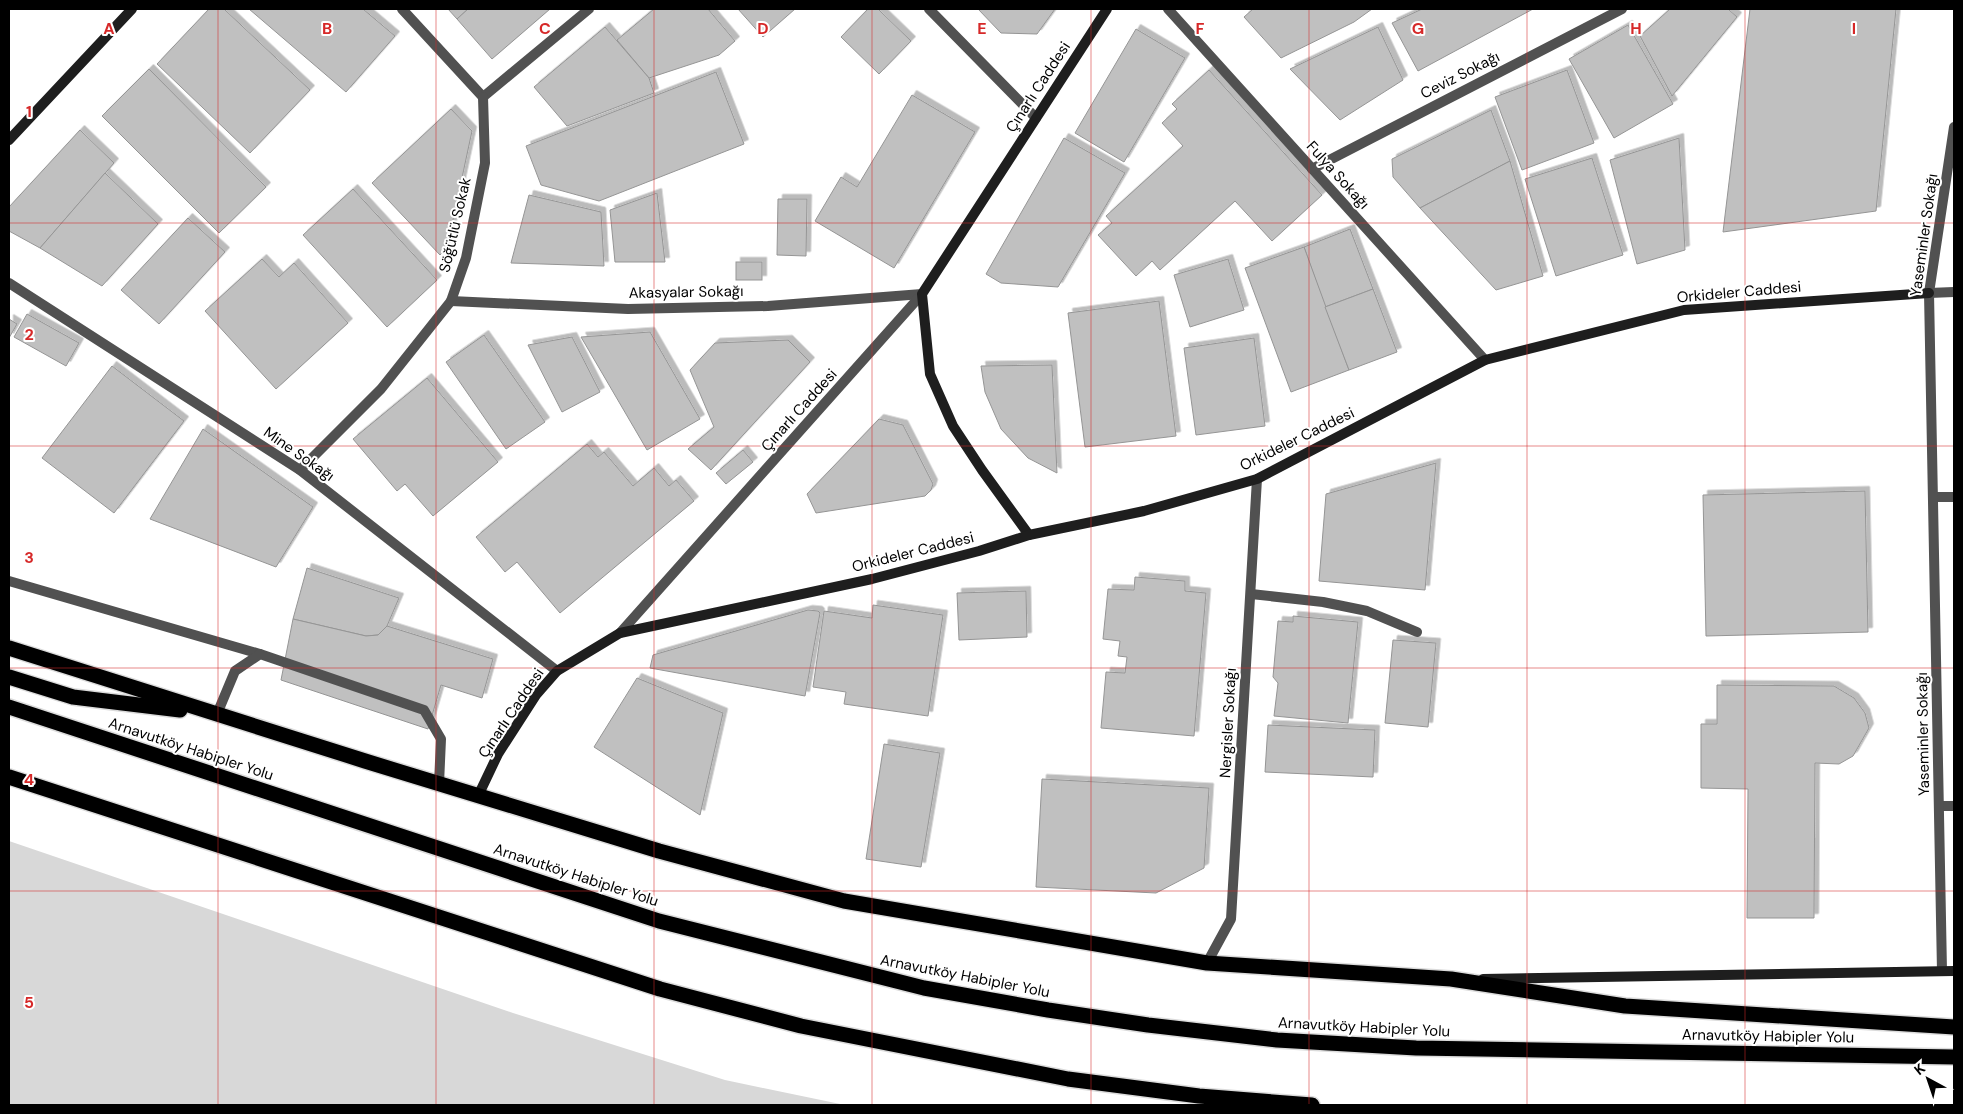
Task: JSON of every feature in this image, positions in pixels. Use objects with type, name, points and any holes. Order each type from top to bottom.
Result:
[{"type":"highway","points":[[9,648],[439,784],[659,851],[844,901],[1207,963],[1452,979],[1626,1006],[1954,1027]]},
{"type":"highway","points":[[9,677],[73,697],[216,714]]},
{"type":"highway","name":"Arnavutköy Habipler Yolu","points":[[9,707],[660,921],[924,988],[1148,1026],[1287,1041],[1426,1048],[1954,1057]]},
{"type":"highway","points":[[9,777],[660,989],[801,1026],[1068,1079],[1199,1096],[1312,1105]]},
{"type":"street","points":[[9,140],[132,9]]},
{"type":"street","points":[[402,9],[483,97],[589,9]]},
{"type":"street","points":[[929,9],[1036,118]]},
{"type":"street","name":"Çınarlı Caddesi","points":[[478,796],[498,754],[536,695],[557,670],[620,633],[922,294],[1107,9]]},
{"type":"street","name":"Fulya Sokağı","points":[[1168,9],[1485,360]]},
{"type":"street","name":"Ceviz Sokağı","points":[[1312,169],[1622,9]]},
{"type":"street","name":"Söğütlü Sokak","points":[[300,470],[381,389],[451,301],[466,258],[485,163],[483,97]]},
{"type":"street","name":"Yaseminler Sokağı","points":[[1942,971],[1929,293],[1954,127]]},
{"type":"street","name":"Mine Sokağı","points":[[9,283],[300,470],[557,670]]},
{"type":"street","name":"Orkideler Caddesi","points":[[620,633],[872,579],[979,551],[1029,535],[1144,511],[1257,478],[1485,360],[1684,310],[1954,292]]},
{"type":"street","points":[[922,294],[930,374],[953,426],[1029,535]]},
{"type":"street","name":"Akasyalar Sokağı","points":[[451,301],[628,309],[768,306],[922,294]]},
{"type":"street","name":"Nergisler Sokağı","points":[[1207,963],[1231,919],[1257,478]]},
{"type":"street","points":[[1933,497],[1954,497]]},
{"type":"street","points":[[9,581],[260,654],[424,710],[441,739],[439,784]]},
{"type":"street","points":[[1251,594],[1323,602],[1368,611],[1417,632]]},
{"type":"street","points":[[216,714],[235,671],[260,654]]},
{"type":"street","points":[[1939,806],[1954,806]]},
{"type":"street","points":[[1452,979],[1954,971]]},
{"type":"shaded area","points":[[9,841],[513,1013],[725,1080],[845,1105],[9,1105]]},
{"type":"building","points":[[209,9],[224,9],[310,90],[250,153],[157,64]]},
{"type":"building","points":[[249,9],[363,9],[395,36],[346,92]]},
{"type":"building","points":[[448,9],[468,9],[457,19]]},
{"type":"building","points":[[468,9],[550,9],[492,59],[457,19]]},
{"type":"building","points":[[654,9],[708,9],[735,41],[719,55],[649,78],[617,40]]},
{"type":"building","points":[[738,9],[795,9],[763,37]]},
{"type":"building","points":[[868,9],[878,9],[911,41],[879,74],[841,37]]},
{"type":"building","points":[[978,9],[1055,9],[1037,34],[1001,33]]},
{"type":"building","points":[[1253,9],[1372,9],[1354,22],[1281,58],[1244,17]]},
{"type":"building","points":[[1422,9],[1533,9],[1418,71],[1392,23]]},
{"type":"building","points":[[1670,9],[1728,9],[1737,17],[1672,96],[1640,36]]},
{"type":"building","points":[[1750,9],[1896,9],[1876,211],[1723,232]]},
{"type":"building","points":[[1628,25],[1673,104],[1614,138],[1569,59]]},
{"type":"building","points":[[605,27],[649,78],[654,93],[567,126],[534,87]]},
{"type":"building","points":[[1378,27],[1403,80],[1340,120],[1290,69]]},
{"type":"building","points":[[1136,29],[1185,58],[1124,162],[1075,133]]},
{"type":"building","points":[[149,69],[266,187],[219,233],[102,116]]},
{"type":"building","points":[[1209,70],[1322,195],[1272,241],[1235,201],[1160,270],[1152,261],[1136,276],[1098,235],[1112,223],[1106,216],[1183,146],[1162,123],[1177,109],[1172,104]]},
{"type":"building","points":[[1567,70],[1594,143],[1522,170],[1495,97]]},
{"type":"building","points":[[716,72],[744,144],[599,201],[541,185],[526,146]]},
{"type":"building","points":[[912,95],[975,132],[894,268],[815,221],[841,177],[857,187]]},
{"type":"building","points":[[451,109],[472,131],[447,248],[440,255],[372,183]]},
{"type":"building","points":[[1491,110],[1510,161],[1420,208],[1393,177],[1392,159]]},
{"type":"building","points":[[80,130],[114,163],[40,248],[9,231],[9,207]]},
{"type":"building","points":[[1064,138],[1125,173],[1058,287],[1001,283],[986,274]]},
{"type":"building","points":[[1679,138],[1685,250],[1637,264],[1610,160]]},
{"type":"building","points":[[1592,158],[1623,255],[1556,276],[1525,179]]},
{"type":"building","points":[[1510,161],[1543,276],[1496,290],[1420,208]]},
{"type":"building","points":[[105,173],[158,224],[102,286],[40,248]]},
{"type":"building","points":[[353,189],[437,280],[387,327],[303,235]]},
{"type":"building","points":[[657,193],[665,262],[615,262],[610,210]]},
{"type":"building","points":[[529,195],[601,212],[604,266],[511,263]]},
{"type":"building","points":[[778,199],[807,199],[806,256],[777,255]]},
{"type":"building","points":[[188,218],[225,252],[159,324],[121,290]]},
{"type":"building","points":[[1350,229],[1373,289],[1325,307],[1304,247]]},
{"type":"building","points":[[1304,247],[1349,370],[1291,392],[1245,268]]},
{"type":"building","points":[[262,259],[279,277],[294,263],[348,323],[276,389],[205,311]]},
{"type":"building","points":[[1228,259],[1244,310],[1190,327],[1174,275]]},
{"type":"building","points":[[736,262],[762,262],[762,280],[736,280]]},
{"type":"building","points":[[1373,289],[1397,352],[1349,370],[1325,307]]},
{"type":"building","points":[[1159,301],[1176,436],[1085,447],[1068,313]]},
{"type":"building","points":[[27,314],[79,343],[66,366],[14,337]]},
{"type":"building","points":[[9,319],[17,324],[9,338]]},
{"type":"building","points":[[650,332],[700,419],[647,450],[581,337]]},
{"type":"building","points":[[484,335],[545,422],[506,449],[446,362]]},
{"type":"building","points":[[572,337],[600,392],[562,412],[528,345]]},
{"type":"building","points":[[1254,338],[1265,426],[1196,435],[1184,348]]},
{"type":"building","points":[[788,340],[810,362],[711,470],[688,449],[714,427],[690,370],[715,343]]},
{"type":"building","points":[[1052,365],[1057,473],[1028,458],[1001,429],[985,392],[981,366]]},
{"type":"building","points":[[112,366],[184,421],[114,513],[42,458]]},
{"type":"building","points":[[427,378],[498,462],[433,516],[405,484],[397,491],[353,439]]},
{"type":"building","points":[[879,419],[903,425],[933,484],[931,490],[925,496],[816,513],[807,494]]},
{"type":"building","points":[[203,429],[313,507],[276,567],[150,519]]},
{"type":"building","points":[[587,444],[598,457],[604,452],[633,486],[654,468],[669,486],[676,480],[694,501],[560,613],[517,562],[505,572],[476,537]]},
{"type":"building","points":[[743,450],[753,462],[726,484],[716,473]]},
{"type":"building","points":[[1436,463],[1425,590],[1319,581],[1326,494]]},
{"type":"building","points":[[1865,491],[1868,632],[1706,636],[1703,495]]},
{"type":"building","points":[[307,568],[399,598],[387,626],[378,635],[366,636],[293,619]]},
{"type":"building","points":[[1135,577],[1185,581],[1185,591],[1206,593],[1194,736],[1101,728],[1106,672],[1125,673],[1127,657],[1118,656],[1120,641],[1103,639],[1108,589],[1134,590]]},
{"type":"building","points":[[1026,591],[1027,637],[959,640],[957,593]]},
{"type":"building","points":[[873,605],[943,615],[928,716],[844,704],[846,692],[813,687],[824,611],[872,618]]},
{"type":"building","points":[[808,610],[820,613],[805,696],[650,668],[653,655]]},
{"type":"building","points":[[1293,616],[1358,622],[1348,723],[1274,716],[1278,683],[1273,677],[1278,621],[1293,622]]},
{"type":"building","points":[[293,619],[366,636],[378,635],[387,626],[493,659],[482,698],[441,685],[428,729],[281,680]]},
{"type":"building","points":[[1393,640],[1436,643],[1428,727],[1385,723]]},
{"type":"building","points":[[637,678],[723,713],[700,815],[594,747]]},
{"type":"building","points":[[1717,685],[1834,686],[1854,698],[1865,713],[1869,728],[1853,756],[1839,764],[1815,763],[1814,918],[1747,918],[1748,789],[1701,788],[1701,724],[1717,724]]},
{"type":"building","points":[[1268,725],[1375,730],[1373,777],[1265,772]]},
{"type":"building","points":[[884,744],[940,753],[921,867],[866,859]]},
{"type":"building","points":[[1042,779],[1209,788],[1204,868],[1156,893],[1036,887]]}]
